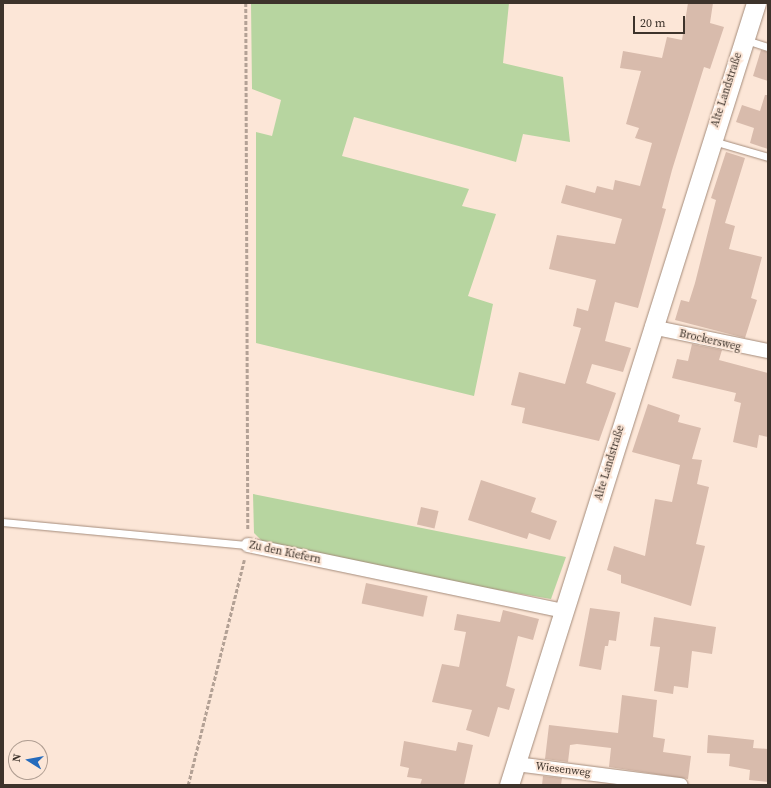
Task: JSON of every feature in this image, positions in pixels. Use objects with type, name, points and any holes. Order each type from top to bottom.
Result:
[{"type":"main road","name":"Alte Landstraße","points":[[509,785],[711,140],[756,3]]},
{"type":"street","name":"Brockersweg","points":[[652,327],[768,351]]},
{"type":"street","name":"Zu den Kiefern","points":[[248,545],[564,611]]},
{"type":"street","name":"Wiesenweg","points":[[516,764],[681,785]]},
{"type":"lane","name":"Alte Landstraße","points":[[744,40],[768,47]]},
{"type":"lane","name":"Alte Landstraße","points":[[711,140],[768,157]]},
{"type":"lane","name":"Zu den Kiefern","points":[[3,522],[248,545]]},
{"type":"path","points":[[188,785],[248,545],[246,3]]},
{"type":"green space","points":[[251,3],[509,3],[503,63],[563,77],[570,142],[523,134],[516,162],[354,117],[342,156],[469,189],[462,206],[496,214],[468,296],[493,304],[474,396],[256,343],[256,132],[272,136],[281,100],[252,89]]},
{"type":"green space","points":[[253,494],[566,557],[551,599],[446,581],[264,543],[254,533]]},
{"type":"building","points":[[688,3],[713,3],[710,23],[724,27],[710,69],[704,67],[672,170],[662,208],[666,209],[638,308],[615,302],[605,341],[631,348],[623,372],[592,364],[586,383],[616,393],[599,441],[522,423],[525,408],[511,405],[519,372],[565,384],[581,328],[573,326],[577,308],[588,311],[596,280],[549,269],[557,235],[615,244],[622,219],[561,203],[566,185],[595,193],[597,186],[613,190],[615,180],[640,186],[652,143],[635,138],[639,128],[626,124],[641,71],[620,68],[623,51],[662,58],[667,37],[682,40]]},
{"type":"building","points":[[761,50],[768,52],[768,81],[753,76]]},
{"type":"building","points":[[765,95],[768,95],[768,149],[750,143],[754,128],[736,122],[742,105],[760,111]]},
{"type":"building","points":[[726,152],[745,158],[725,223],[735,226],[729,249],[762,257],[751,298],[757,300],[745,338],[675,320],[681,300],[689,302],[695,283],[716,200],[711,198]]},
{"type":"building","points":[[692,344],[722,350],[719,360],[768,373],[768,437],[759,435],[757,448],[733,442],[741,403],[734,401],[736,393],[672,378],[677,359],[688,361]]},
{"type":"building","points":[[648,404],[680,415],[678,422],[701,428],[692,459],[702,460],[697,484],[709,487],[696,544],[705,546],[691,606],[621,583],[621,575],[607,570],[614,546],[645,556],[655,499],[672,502],[680,465],[632,452]]},
{"type":"building","points":[[481,480],[536,498],[531,512],[557,521],[550,540],[529,533],[527,539],[468,520]]},
{"type":"building","points":[[421,507],[439,511],[434,529],[417,525]]},
{"type":"building","points":[[366,583],[428,596],[423,617],[362,604]]},
{"type":"building","points":[[590,608],[620,612],[616,641],[609,640],[608,646],[605,646],[601,670],[579,666]]},
{"type":"building","points":[[503,610],[539,619],[533,640],[518,636],[506,686],[515,689],[509,710],[498,707],[489,737],[466,730],[472,710],[432,702],[442,664],[459,667],[466,632],[454,630],[457,614],[500,622]]},
{"type":"building","points":[[654,617],[716,627],[712,654],[692,651],[688,688],[674,686],[673,694],[654,691],[660,647],[650,646]]},
{"type":"building","points":[[622,695],[657,700],[653,737],[665,739],[663,752],[691,756],[688,779],[609,767],[611,748],[577,744],[570,745],[568,762],[545,759],[549,725],[618,733]]},
{"type":"building","points":[[708,735],[754,740],[753,748],[768,749],[768,782],[749,780],[750,770],[729,766],[730,754],[707,753]]},
{"type":"building","points":[[404,741],[456,751],[458,742],[473,745],[464,785],[420,785],[422,779],[407,777],[409,768],[400,766]]},
{"type":"building","points":[[543,776],[562,778],[561,785],[542,785]]}]
